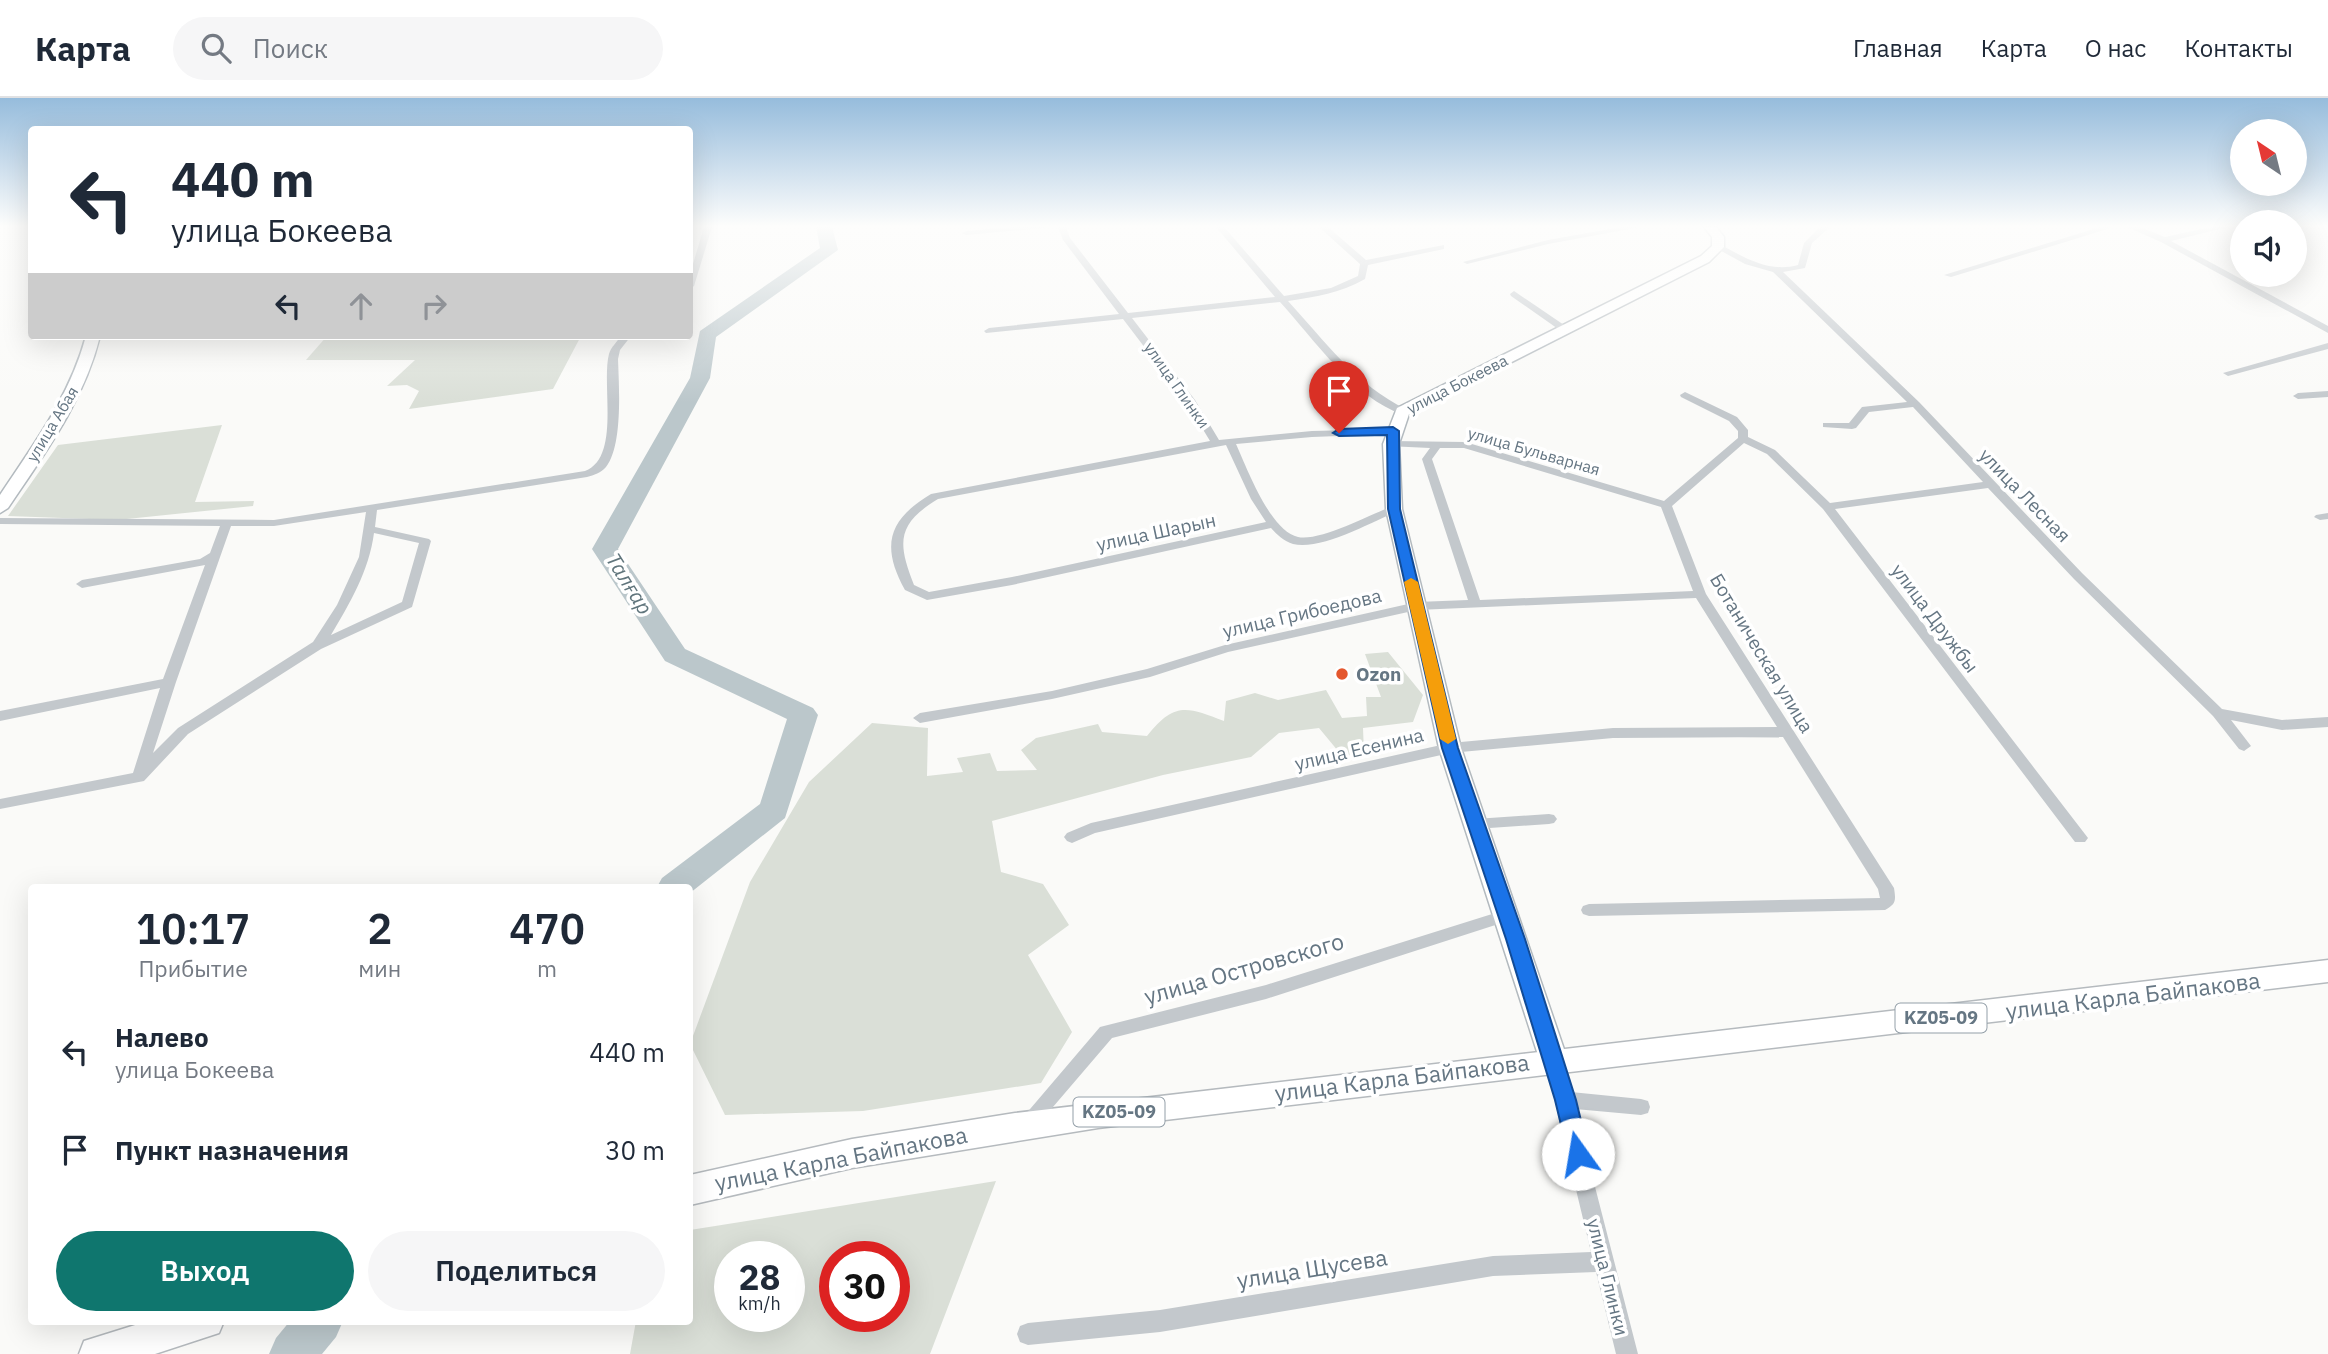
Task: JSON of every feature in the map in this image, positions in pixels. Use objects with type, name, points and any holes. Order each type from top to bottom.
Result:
[{"type":"main road","name":"улица Бокеева","points":[[1392,437],[1402,411],[1651,286]]},
{"type":"main road","name":"улица Абая","points":[[0,508],[68,401],[89,359],[92,340]]},
{"type":"main road","name":"улица Глинки","points":[[1392,437],[1394,509],[1450,748],[1508,915],[1554,1060]]},
{"type":"main road","name":"улица Карла Байпакова","points":[[693,1189],[752,1174],[1028,1122],[1554,1060],[2101,1002],[2328,971]]},
{"type":"main road","points":[[97,1354],[193,1325]]},
{"type":"street","name":"улица Глинки","points":[[1103,286],[1191,402],[1216,443]]},
{"type":"street","points":[[1271,286],[1363,387],[1383,402],[1402,411]]},
{"type":"street","points":[[989,331],[1129,319],[1323,293],[1349,286]]},
{"type":"street","name":"улица Лесная","points":[[1792,286],[1915,404],[2078,576],[2218,713],[2244,746]]},
{"type":"street","points":[[2247,286],[2328,330]]},
{"type":"street","points":[[1514,294],[1564,329]]},
{"type":"street","points":[[0,521],[226,525],[274,523],[579,476],[596,470],[605,460],[612,421],[613,359],[615,350],[623,340]]},
{"type":"street","points":[[2228,373],[2328,346]]},
{"type":"street","points":[[2298,396],[2328,394]]},
{"type":"street","points":[[1666,505],[1743,439],[1743,430],[1733,419],[1685,395]]},
{"type":"street","points":[[1827,425],[1852,426],[1866,409],[1915,404]]},
{"type":"street","name":"улица Бокеева","points":[[916,592],[909,587],[895,553],[899,527],[912,508],[935,496],[1229,441],[1392,437]]},
{"type":"street","name":"улица Бульварная","points":[[1392,437],[1436,446],[1465,445],[1666,505]]},
{"type":"street","name":"улица Дружбы","points":[[1743,439],[1771,452],[1827,507],[2080,838]]},
{"type":"street","name":"улица Глинки","points":[[1229,441],[1274,524]]},
{"type":"street","points":[[1436,446],[1427,459],[1475,603]]},
{"type":"street","points":[[1827,507],[1991,484]]},
{"type":"street","name":"Ботаническая улица","points":[[1589,911],[1879,906],[1888,901],[1886,888],[1700,594],[1666,505]]},
{"type":"street","points":[[318,645],[349,593],[365,557],[373,509]]},
{"type":"street","points":[[1274,524],[1287,538],[1299,542],[1394,509]]},
{"type":"street","name":"улица Шарын","points":[[916,592],[927,596],[1012,581],[1274,524]]},
{"type":"street","points":[[139,777],[169,682],[226,525]]},
{"type":"street","points":[[0,804],[139,777],[183,731],[318,645],[408,604],[425,541],[370,529]]},
{"type":"street","points":[[82,584],[204,562],[215,555]]},
{"type":"street","name":"улица Грибоедова","points":[[920,718],[1126,679],[1225,649],[1417,606],[1700,594]]},
{"type":"street","points":[[0,716],[169,682]]},
{"type":"street","points":[[2218,713],[2282,725],[2328,722]]},
{"type":"street","name":"улица Есенина","points":[[1072,838],[1091,828],[1450,748],[1614,733],[1786,732]]},
{"type":"street","points":[[1475,824],[1549,819]]},
{"type":"street","name":"улица Островского","points":[[1028,1122],[1106,1032],[1266,992],[1508,915]]},
{"type":"street","name":"улица Глинки","points":[[1554,1060],[1627,1354]]},
{"type":"street","points":[[1566,1100],[1641,1107]]},
{"type":"street","name":"улица Щусева","points":[[1028,1334],[1160,1321],[1493,1266],[1604,1262]]},
{"type":"shaded area","points":[[324,340],[579,340],[553,389],[409,409],[419,391],[407,385],[387,386],[415,360],[306,360]]},
{"type":"shaded area","points":[[222,425],[195,502],[254,501],[253,506],[117,520],[8,516],[58,445]]},
{"type":"shaded area","points":[[1388,652],[1423,695],[1413,722],[1363,728],[1364,753],[1343,757],[1319,728],[1279,733],[1251,757],[1163,775],[992,821],[1001,872],[1043,884],[1069,925],[1028,955],[1072,1032],[1041,1083],[863,1111],[725,1115],[693,1050],[693,1036],[750,882],[809,782],[872,723],[928,728],[927,776],[963,772],[957,758],[990,753],[997,771],[1037,770],[1021,750],[1036,738],[1098,724],[1102,732],[1147,736],[1165,717],[1181,710],[1200,712],[1224,721],[1226,701],[1255,693],[1278,700],[1326,690],[1342,718],[1367,716],[1366,697],[1381,697],[1365,654]]},
{"type":"shaded area","points":[[996,1181],[930,1354],[630,1354],[635,1325],[693,1325],[693,1230]]},
{"type":"waterway","name":"Талғар","points":[[678,884],[774,810],[803,715],[675,655],[605,549],[700,378],[707,335],[778,286]]},
{"type":"waterway","name":"Талғар","points":[[292,1354],[317,1325]]},
{"type":"slow traffic","points":[[1411,582],[1448,739]]},
{"type":"place","name":"Ozon","points":[[1342,674]]},
{"type":"route","points":[[1339,433],[1393,431],[1391,444],[1394,509],[1450,748],[1516,939],[1566,1100],[1578,1154]]}]
